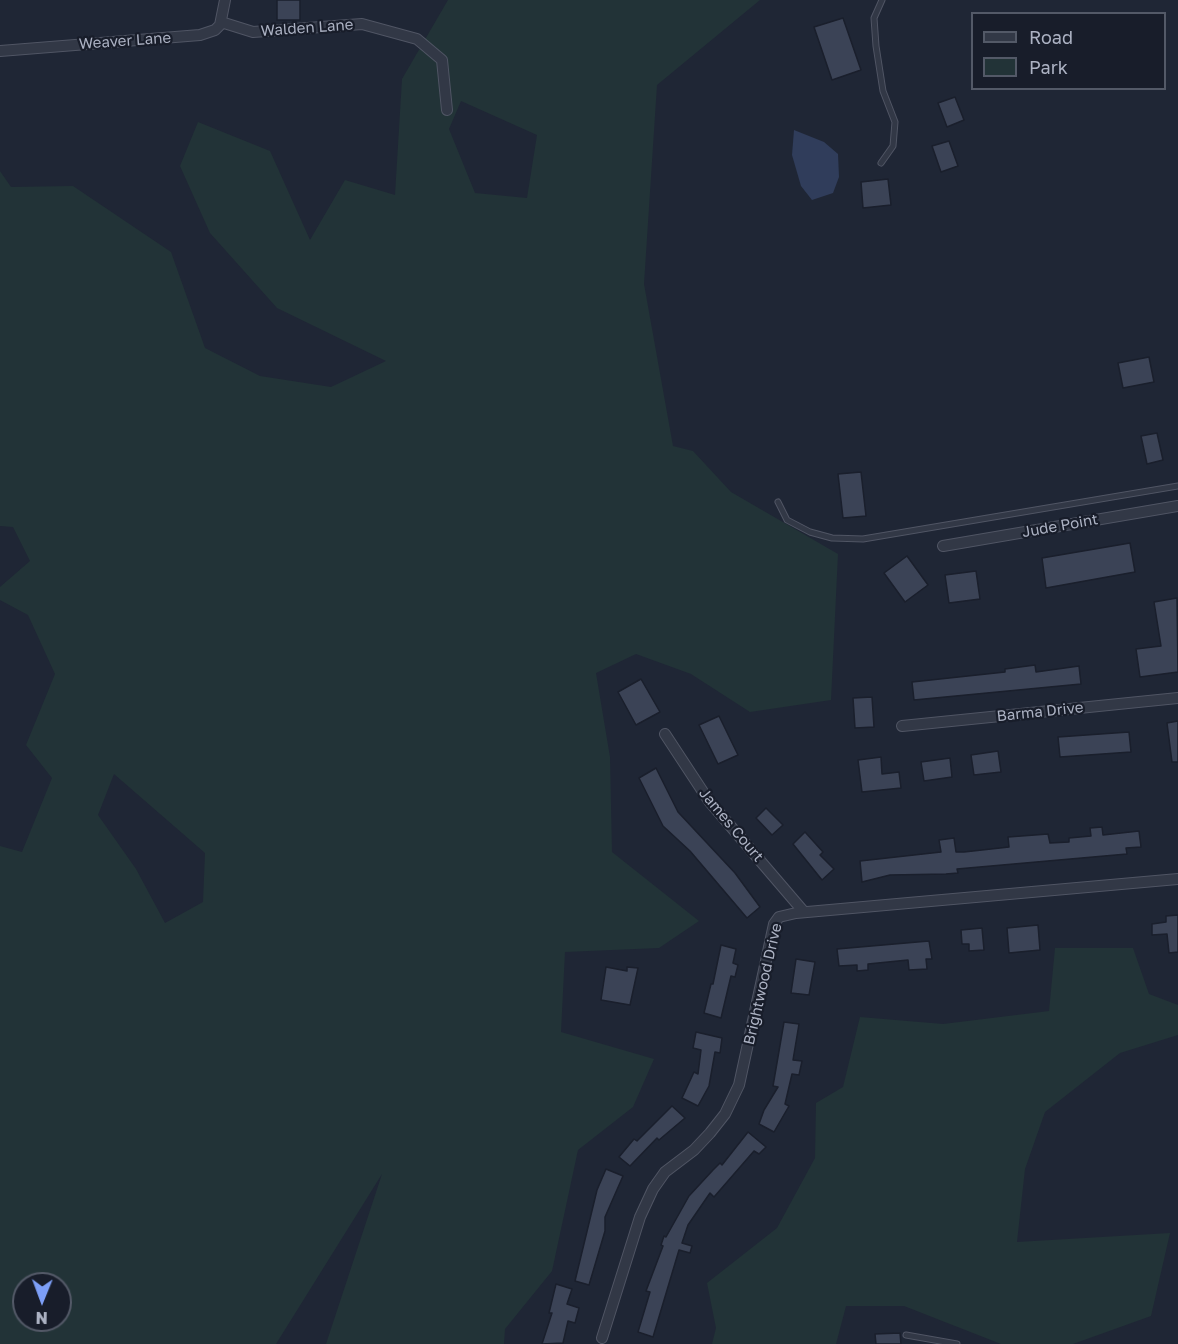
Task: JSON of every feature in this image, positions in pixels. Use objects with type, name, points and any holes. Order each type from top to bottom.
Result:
[{"type":"street","points":[[221,22],[225,0]]},
{"type":"street","name":"Weaver Lane","points":[[0,51],[118,40],[189,38],[210,33],[221,22]]},
{"type":"street","name":"Walden Lane","points":[[221,22],[253,32],[362,24],[417,39],[442,60],[447,110]]},
{"type":"street","name":"Jude Point","points":[[943,546],[1178,506]]},
{"type":"street","name":"Barma Drive","points":[[902,726],[1178,698]]},
{"type":"street","name":"James Court","points":[[665,734],[709,801],[804,912]]},
{"type":"street","name":"Brightwood Drive","points":[[602,1338],[640,1217],[652,1189],[665,1172],[694,1150],[710,1132],[725,1114],[739,1085],[774,924],[779,917],[804,912],[1178,879]]},
{"type":"lane","points":[[881,163],[893,146],[895,122],[883,91],[876,46],[874,18],[882,0]]},
{"type":"lane","points":[[778,502],[787,520],[810,532],[832,538],[862,539],[903,535],[1178,486]]},
{"type":"lane","points":[[906,1335],[957,1344]]},
{"type":"green space","points":[[448,0],[760,0],[657,85],[644,284],[673,446],[693,451],[731,492],[838,554],[831,700],[750,712],[691,674],[636,654],[596,673],[610,757],[612,852],[699,921],[659,948],[565,952],[561,1032],[654,1059],[633,1107],[578,1150],[552,1271],[505,1329],[504,1344],[326,1344],[382,1174],[276,1344],[0,1344],[0,846],[22,852],[52,778],[26,745],[55,674],[28,615],[0,600],[0,587],[30,561],[13,527],[0,526],[0,171],[11,187],[73,186],[171,252],[205,348],[260,376],[331,387],[386,361],[277,308],[210,233],[180,166],[198,122],[270,151],[310,240],[345,180],[395,195],[402,79]],"holes":[[[461,101],[537,135],[527,198],[475,193],[449,129]],[[114,774],[205,853],[203,902],[165,923],[136,869],[98,815]]]},
{"type":"green space","points":[[1055,948],[1133,948],[1149,994],[1178,1005],[1178,1035],[1120,1053],[1045,1112],[1025,1169],[1017,1242],[1170,1233],[1151,1316],[1073,1344],[1001,1344],[904,1306],[846,1306],[836,1344],[712,1344],[716,1328],[707,1283],[777,1228],[815,1158],[816,1103],[843,1087],[860,1017],[943,1024],[1049,1011]]},
{"type":"water","points":[[794,130],[824,142],[838,154],[839,177],[833,193],[812,200],[801,186],[792,155]]},
{"type":"building","points":[[277,0],[300,0],[300,20],[277,20]]},
{"type":"building","points":[[843,18],[861,70],[832,80],[814,27]]},
{"type":"building","points":[[955,97],[964,120],[947,127],[938,103]]},
{"type":"building","points":[[949,141],[958,166],[941,172],[932,146]]},
{"type":"building","points":[[888,179],[891,205],[863,208],[861,182]]},
{"type":"building","points":[[1149,357],[1154,382],[1123,388],[1118,363]]},
{"type":"building","points":[[1157,433],[1163,460],[1147,464],[1141,436]]},
{"type":"building","points":[[861,472],[866,516],[843,518],[838,474]]},
{"type":"building","points":[[1130,543],[1135,572],[1046,588],[1042,558]]},
{"type":"building","points":[[907,556],[928,585],[905,602],[884,573]]},
{"type":"building","points":[[976,571],[980,599],[949,603],[945,575]]},
{"type":"building","points":[[1177,598],[1178,672],[1140,677],[1136,649],[1161,646],[1154,602]]},
{"type":"building","points":[[1035,665],[1036,672],[1079,666],[1081,684],[914,700],[912,682],[1005,672],[1005,669]]},
{"type":"building","points":[[641,679],[660,712],[636,725],[618,692]]},
{"type":"building","points":[[872,697],[874,727],[855,728],[853,698]]},
{"type":"building","points":[[719,716],[738,755],[718,764],[699,725]]},
{"type":"building","points":[[1178,721],[1178,762],[1172,762],[1167,723]]},
{"type":"building","points":[[1129,732],[1131,752],[1060,757],[1058,737]]},
{"type":"building","points":[[998,751],[1001,772],[974,775],[971,755]]},
{"type":"building","points":[[881,757],[882,774],[899,772],[901,788],[862,792],[858,760]]},
{"type":"building","points":[[950,758],[952,777],[924,781],[921,762]]},
{"type":"building","points":[[656,768],[678,812],[735,873],[760,907],[747,918],[690,851],[663,826],[639,778]]},
{"type":"building","points":[[766,808],[783,825],[772,835],[756,818]]},
{"type":"building","points":[[1102,827],[1103,835],[1139,831],[1141,847],[1126,848],[1127,854],[957,869],[958,873],[890,875],[862,882],[860,861],[941,852],[939,840],[954,838],[956,852],[964,852],[1009,847],[1008,837],[1048,834],[1050,843],[1069,842],[1069,838],[1091,836],[1090,828]]},
{"type":"building","points":[[805,832],[823,852],[820,855],[834,869],[822,880],[793,844]]},
{"type":"building","points":[[1178,915],[1178,952],[1169,953],[1167,934],[1152,935],[1152,924],[1166,922],[1166,916]]},
{"type":"building","points":[[1038,925],[1040,950],[1009,953],[1007,928]]},
{"type":"building","points":[[982,928],[984,950],[969,951],[969,944],[962,944],[961,930]]},
{"type":"building","points":[[929,941],[932,959],[926,959],[927,969],[909,970],[908,960],[868,964],[868,970],[857,971],[857,965],[839,966],[837,949]]},
{"type":"building","points":[[721,945],[736,949],[733,963],[738,965],[735,977],[731,976],[721,1018],[704,1013]]},
{"type":"building","points":[[796,959],[815,962],[809,995],[791,993]]},
{"type":"building","points":[[606,967],[627,971],[627,967],[638,968],[630,1005],[601,1000]]},
{"type":"building","points":[[784,1022],[799,1024],[793,1060],[802,1061],[799,1075],[792,1074],[785,1104],[789,1106],[774,1132],[759,1124],[764,1110],[778,1087],[773,1086]]},
{"type":"building","points":[[696,1032],[722,1038],[720,1053],[715,1052],[709,1086],[698,1106],[682,1098],[694,1072],[698,1074],[701,1050],[693,1048]]},
{"type":"building","points":[[672,1106],[685,1118],[659,1140],[657,1138],[630,1166],[619,1157],[634,1139],[637,1141]]},
{"type":"building","points":[[748,1132],[766,1147],[759,1154],[754,1151],[714,1197],[710,1193],[688,1225],[682,1243],[692,1246],[690,1253],[679,1250],[653,1337],[638,1332],[650,1292],[646,1291],[663,1246],[661,1245],[664,1236],[666,1237],[689,1196],[720,1163],[722,1165]]},
{"type":"building","points":[[606,1169],[623,1176],[605,1217],[605,1231],[589,1285],[575,1281],[597,1190]]},
{"type":"building","points":[[556,1284],[572,1289],[567,1304],[579,1308],[575,1323],[568,1321],[563,1343],[542,1344],[552,1313],[549,1313]]},
{"type":"building","points":[[900,1333],[901,1344],[876,1344],[875,1334]]}]
